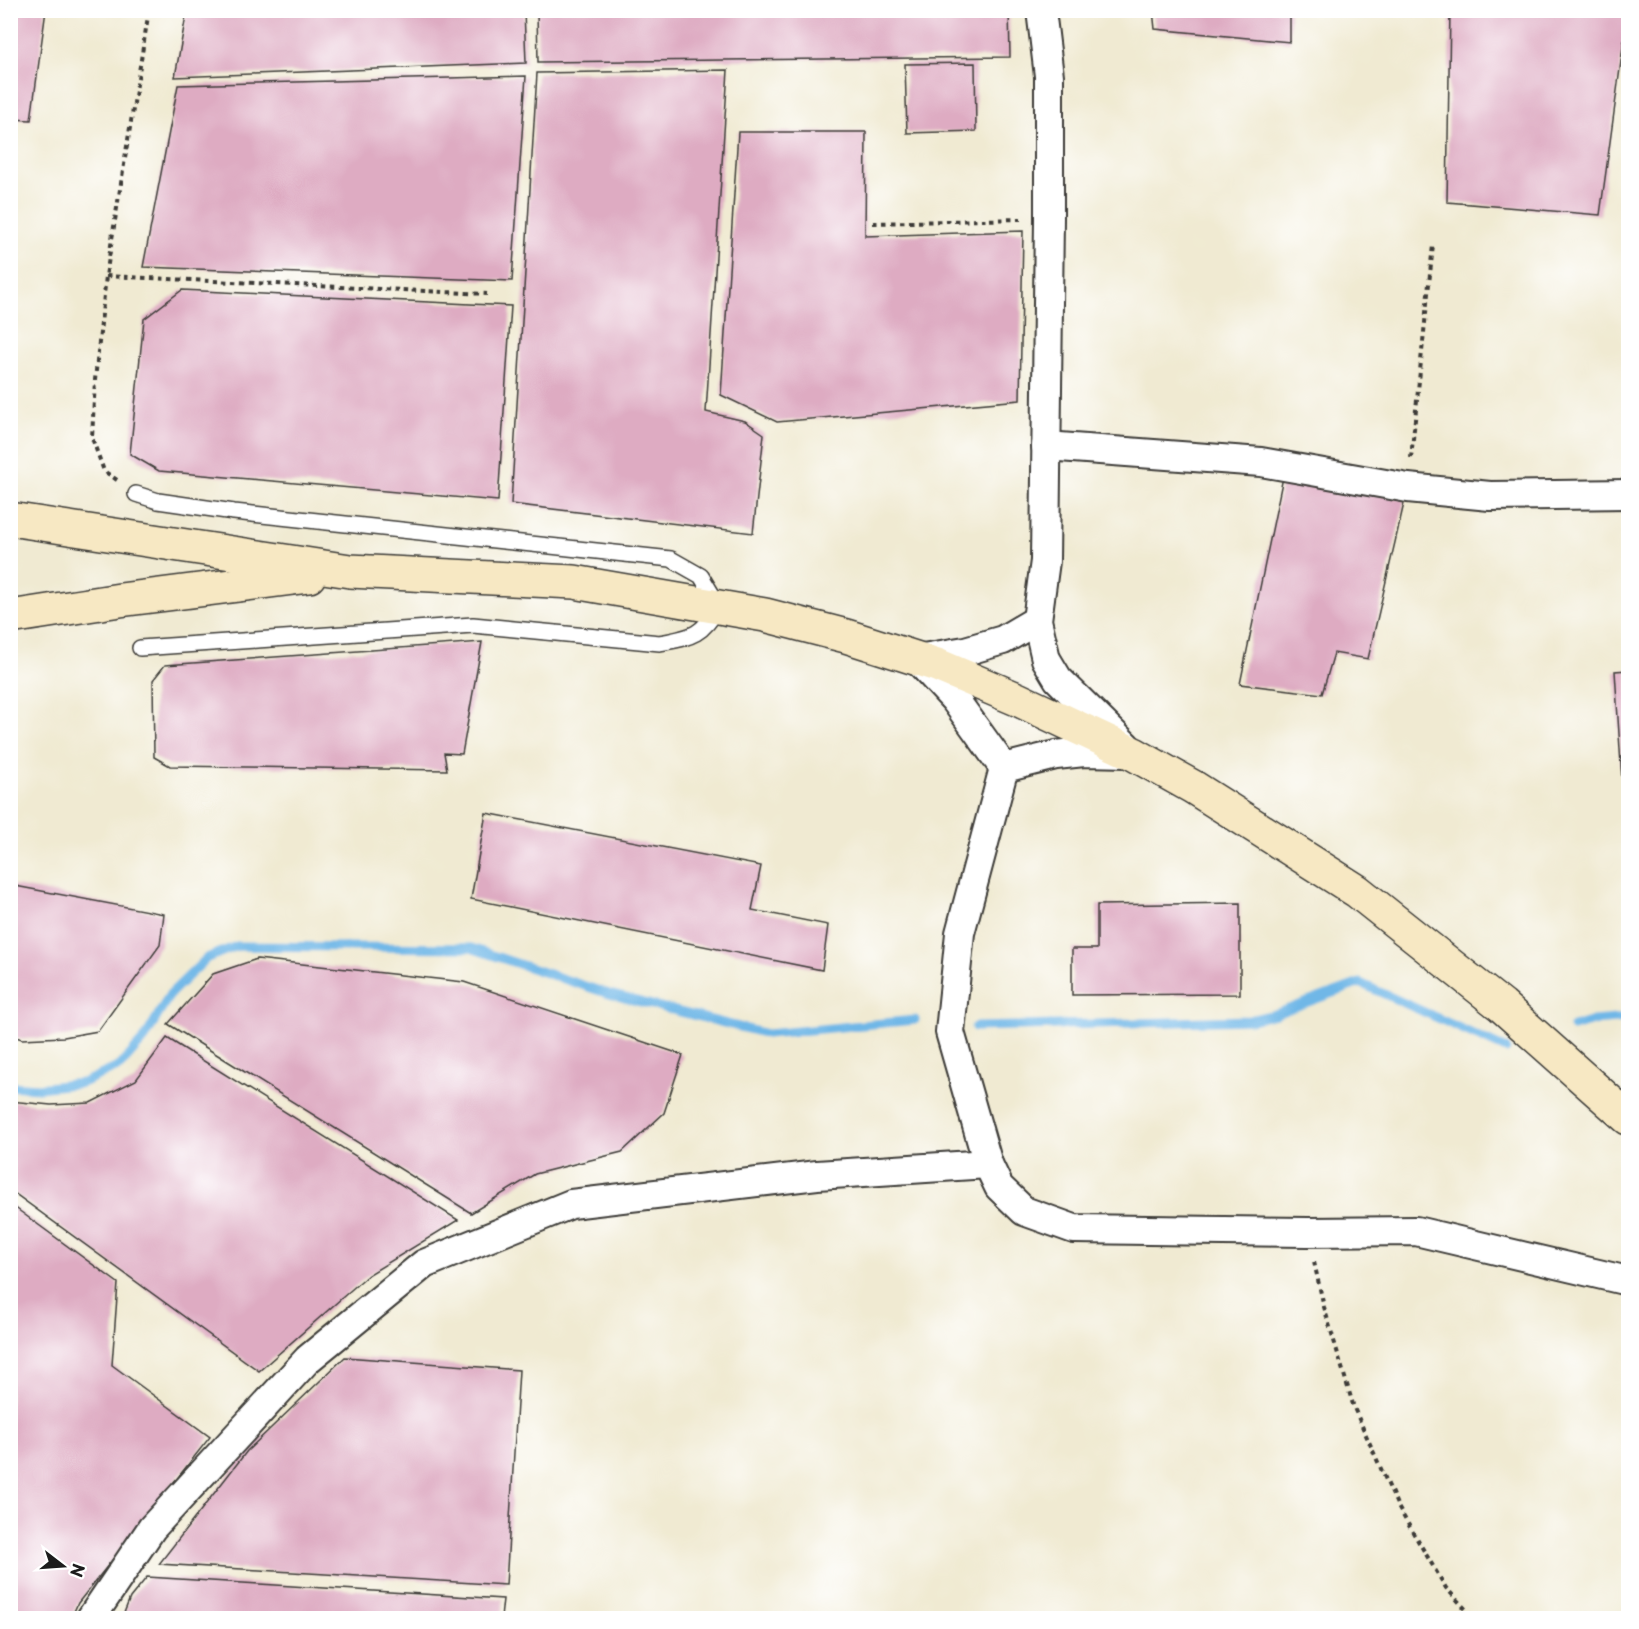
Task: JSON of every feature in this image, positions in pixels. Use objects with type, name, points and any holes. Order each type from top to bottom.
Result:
[{"type":"street","points":[[1041,10],[1049,76],[1049,218],[1045,561],[1037,620],[1046,659],[1058,679],[1134,754]]},
{"type":"street","points":[[1046,446],[1261,462],[1408,488],[1490,496],[1629,494]]},
{"type":"street","points":[[10,519],[350,571],[574,582],[765,615],[846,636],[937,665],[1017,699],[1134,754],[1193,787],[1357,891],[1502,1006],[1629,1118]]},
{"type":"street","points":[[10,617],[120,600],[350,571]]},
{"type":"street","points":[[917,658],[965,651],[1003,640],[1037,620]]},
{"type":"street","points":[[917,658],[956,700],[1004,768]]},
{"type":"street","points":[[1004,768],[1056,755],[1083,752],[1134,754]]},
{"type":"street","points":[[1004,768],[960,933],[950,1032],[988,1164],[999,1187],[1024,1211],[1074,1229],[1416,1231],[1629,1281]]},
{"type":"street","points":[[91,1618],[152,1528],[308,1359],[424,1264],[571,1204],[817,1175],[988,1164]]},
{"type":"lane","points":[[136,494],[158,501],[234,512],[671,559],[701,576],[719,606],[709,624],[688,638],[660,643],[473,625],[140,648]]},
{"type":"path","points":[[136,494],[104,471],[92,438],[95,380],[106,276],[149,10]]},
{"type":"path","points":[[873,223],[1049,218]]},
{"type":"path","points":[[1408,488],[1433,245]]},
{"type":"path","points":[[106,276],[488,294]]},
{"type":"path","points":[[1308,1232],[1324,1307],[1354,1407],[1404,1517],[1446,1588],[1474,1618]]},
{"type":"building","points":[[10,10],[46,10],[31,120],[10,119]]},
{"type":"building","points":[[187,10],[524,10],[526,63],[175,77]]},
{"type":"building","points":[[537,10],[1009,10],[1010,57],[538,62]]},
{"type":"building","points":[[1153,10],[1290,10],[1290,42],[1155,29]]},
{"type":"building","points":[[1450,10],[1628,10],[1600,215],[1447,202]]},
{"type":"building","points":[[975,63],[976,131],[907,133],[905,64]]},
{"type":"building","points":[[728,70],[706,412],[745,421],[764,434],[753,533],[511,504],[537,73]]},
{"type":"building","points":[[526,76],[512,281],[143,267],[178,85]]},
{"type":"building","points":[[738,132],[866,132],[865,236],[1023,231],[1020,400],[777,422],[721,395]]},
{"type":"building","points":[[182,290],[511,306],[498,501],[159,471],[130,454],[144,319]]},
{"type":"building","points":[[1283,477],[1405,499],[1368,659],[1334,653],[1322,694],[1240,684]]},
{"type":"building","points":[[482,642],[462,754],[444,753],[447,770],[170,766],[154,757],[153,680],[165,665]]},
{"type":"building","points":[[1628,670],[1628,859],[1627,859],[1615,671]]},
{"type":"building","points":[[486,813],[761,866],[752,910],[828,925],[822,970],[471,899]]},
{"type":"building","points":[[10,885],[164,914],[160,945],[98,1031],[64,1037],[22,1039],[10,1035]]},
{"type":"building","points":[[1240,903],[1240,994],[1072,995],[1072,949],[1097,949],[1097,905]]},
{"type":"building","points":[[257,959],[464,982],[683,1055],[664,1113],[622,1152],[535,1174],[471,1213],[168,1024],[213,974]]},
{"type":"building","points":[[167,1038],[458,1220],[368,1275],[259,1371],[10,1190],[10,1101],[51,1105],[90,1103],[136,1080]]},
{"type":"building","points":[[10,1204],[118,1283],[112,1365],[210,1437],[78,1603],[71,1618],[10,1618]]},
{"type":"building","points":[[345,1357],[519,1370],[506,1585],[159,1564],[247,1451]]},
{"type":"building","points":[[147,1577],[503,1599],[501,1618],[122,1618],[130,1598]]},
{"type":"waterway","points":[[10,1086],[38,1088],[82,1083],[120,1066],[145,1038],[170,994],[207,958],[237,946],[471,948],[609,994],[767,1034],[915,1020]]},
{"type":"waterway","points":[[975,1027],[1250,1020],[1275,1014],[1360,983],[1506,1049]]},
{"type":"waterway","points":[[1573,1027],[1593,1021],[1628,1018]]}]
